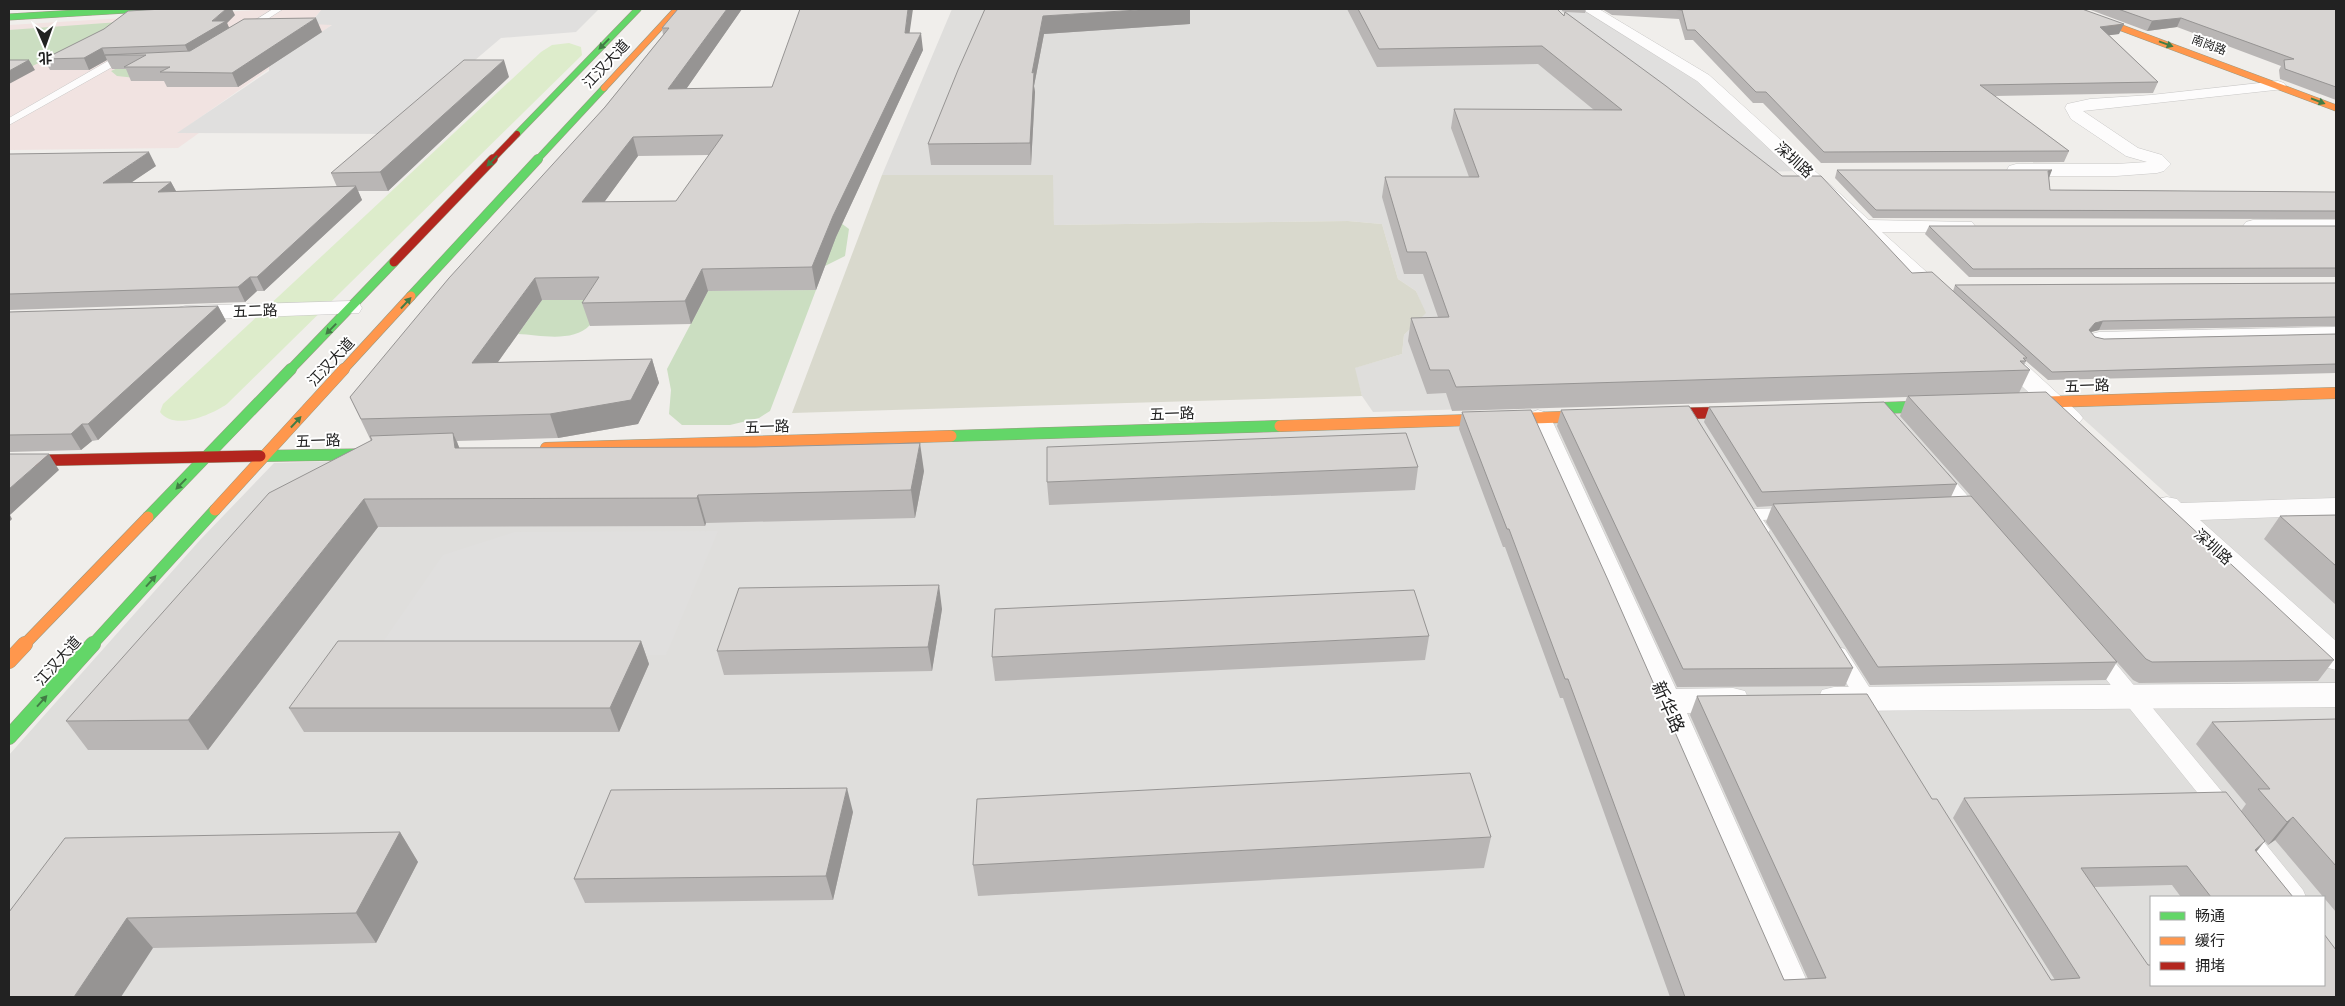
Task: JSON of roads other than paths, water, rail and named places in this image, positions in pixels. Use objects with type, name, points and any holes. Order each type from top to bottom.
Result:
[{"type":"main road","points":[[9,17],[143,9]]},
{"type":"main road","name":"江汉大道","points":[[9,661],[638,9]]},
{"type":"main road","name":"江汉大道","points":[[9,737],[263,457],[677,9]]},
{"type":"main road","name":"南岗路","points":[[2071,9],[2336,108]]},
{"type":"main road","name":"南岗路","points":[[2097,9],[2336,96]]},
{"type":"main road","name":"五一路","points":[[2006,404],[2336,393]]},
{"type":"main road","points":[[1843,409],[1948,405]]},
{"type":"main road","points":[[1642,415],[1756,411]]},
{"type":"main road","name":"五一路","points":[[532,449],[1604,416]]},
{"type":"main road","name":"五一路","points":[[9,461],[393,453]]},
{"type":"street","name":"深圳路","points":[[1589,9],[1703,78],[1815,171],[1865,226],[1956,312]]},
{"type":"street","points":[[1999,170],[2116,170],[2157,167],[2162,164],[2156,159],[2132,152],[2076,115],[2073,108],[2278,86]]},
{"type":"street","points":[[1865,226],[1983,226]]},
{"type":"street","points":[[2238,226],[2336,226]]},
{"type":"street","points":[[1928,286],[1958,286]]},
{"type":"street","name":"五二路","points":[[165,313],[351,308]]},
{"type":"street","points":[[2099,339],[2336,334]]},
{"type":"street","points":[[1984,337],[2089,434]]},
{"type":"street","name":"新华路","points":[[1538,418],[1665,701],[1794,997]]},
{"type":"street","name":"深圳路","points":[[2153,492],[2336,659]]},
{"type":"street","points":[[2174,512],[2336,506]]},
{"type":"street","points":[[1809,699],[1874,711],[2133,696],[2336,694]]},
{"type":"street","points":[[1665,701],[1761,700]]},
{"type":"lane","points":[[232,37],[279,9]]},
{"type":"lane","points":[[9,122],[112,63],[148,62]]},
{"type":"lane","points":[[1882,408],[1894,422]]},
{"type":"lane","points":[[1689,414],[1699,430]]},
{"type":"lane","points":[[1931,464],[1987,528]]},
{"type":"lane","points":[[1741,498],[1772,548]]},
{"type":"lane","points":[[1948,507],[1968,506]]},
{"type":"lane","points":[[1751,515],[1810,512]]},
{"type":"lane","points":[[2082,638],[2133,696],[2293,896]]},
{"type":"lane","points":[[1830,640],[1874,711]]}]
